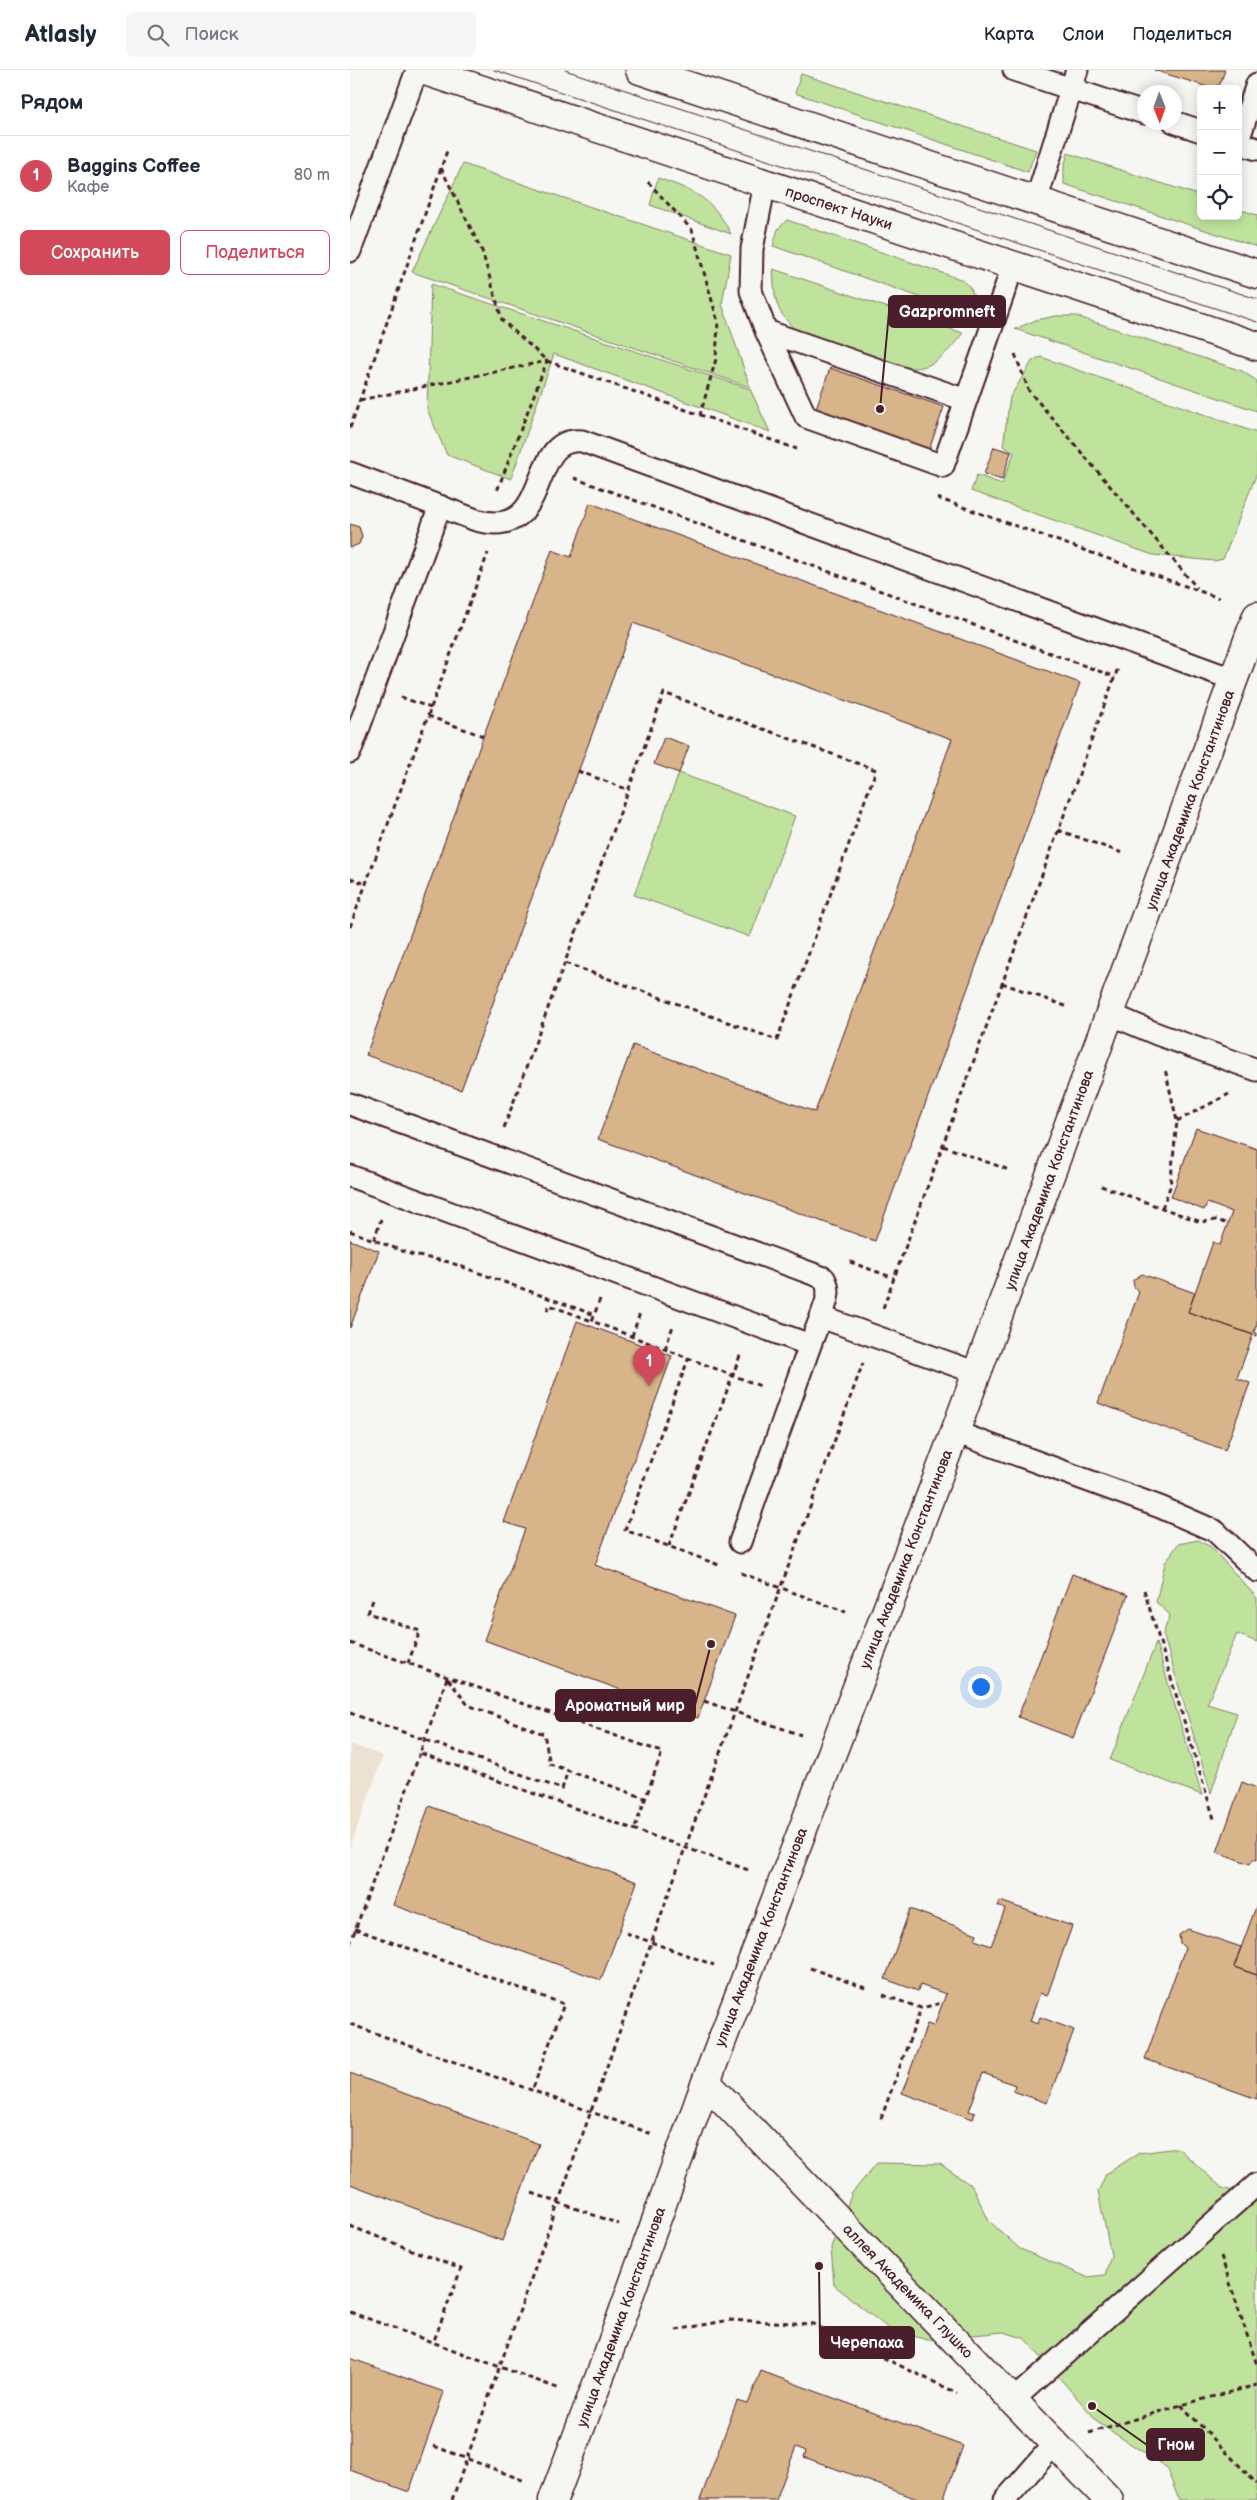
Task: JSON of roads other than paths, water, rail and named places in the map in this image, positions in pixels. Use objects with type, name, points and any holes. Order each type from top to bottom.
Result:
[{"type":"street","name":"проспект Науки","points":[[422,70],[1257,346]]},
{"type":"street","points":[[640,70],[1257,274]]},
{"type":"street","name":"улица Академика Константинова","points":[[553,2500],[603,2368],[706,2082],[955,1432],[1235,680],[1257,616]]},
{"type":"street","name":"аллея Академика Глушко","points":[[706,2082],[1110,2500]]},
{"type":"lane","points":[[350,251],[416,70]]},
{"type":"lane","points":[[1014,70],[1074,79],[1137,110]]},
{"type":"lane","points":[[1036,201],[1074,79]]},
{"type":"lane","points":[[1242,130],[1257,84]]},
{"type":"lane","points":[[1182,125],[1198,130]]},
{"type":"lane","points":[[1242,143],[1257,149]]},
{"type":"lane","points":[[765,183],[752,250],[751,291],[766,331],[806,417],[885,439],[943,466],[1013,266]]},
{"type":"lane","points":[[766,331],[867,374],[966,400]]},
{"type":"lane","points":[[350,473],[440,506],[492,522],[514,518],[524,511],[532,502],[554,448],[561,443],[571,440],[582,440],[1235,680]]},
{"type":"lane","points":[[350,752],[440,506]]},
{"type":"lane","points":[[1110,1014],[1157,1034],[1257,1070]]},
{"type":"lane","points":[[350,1104],[824,1278],[829,1286],[828,1298],[740,1542]]},
{"type":"lane","points":[[350,1176],[810,1345]]},
{"type":"lane","points":[[821,1317],[977,1373]]},
{"type":"lane","points":[[955,1432],[1160,1506],[1215,1531],[1257,1571]]},
{"type":"lane","points":[[1013,2400],[1257,2184]]},
{"type":"lane","points":[[1005,2500],[1055,2443]]},
{"type":"tram line","points":[[494,70],[1257,322]]},
{"type":"tram line","points":[[565,70],[1257,299]]},
{"type":"place","name":"Gazpromneft","points":[[880,409]]},
{"type":"place","name":"Baggins Coffee","points":[[649,1386]]},
{"type":"place","name":"Ароматный мир","points":[[711,1644]]},
{"type":"place","name":"Черепаха","points":[[819,2266]]},
{"type":"place","name":"Гном","points":[[1092,2406]]}]
